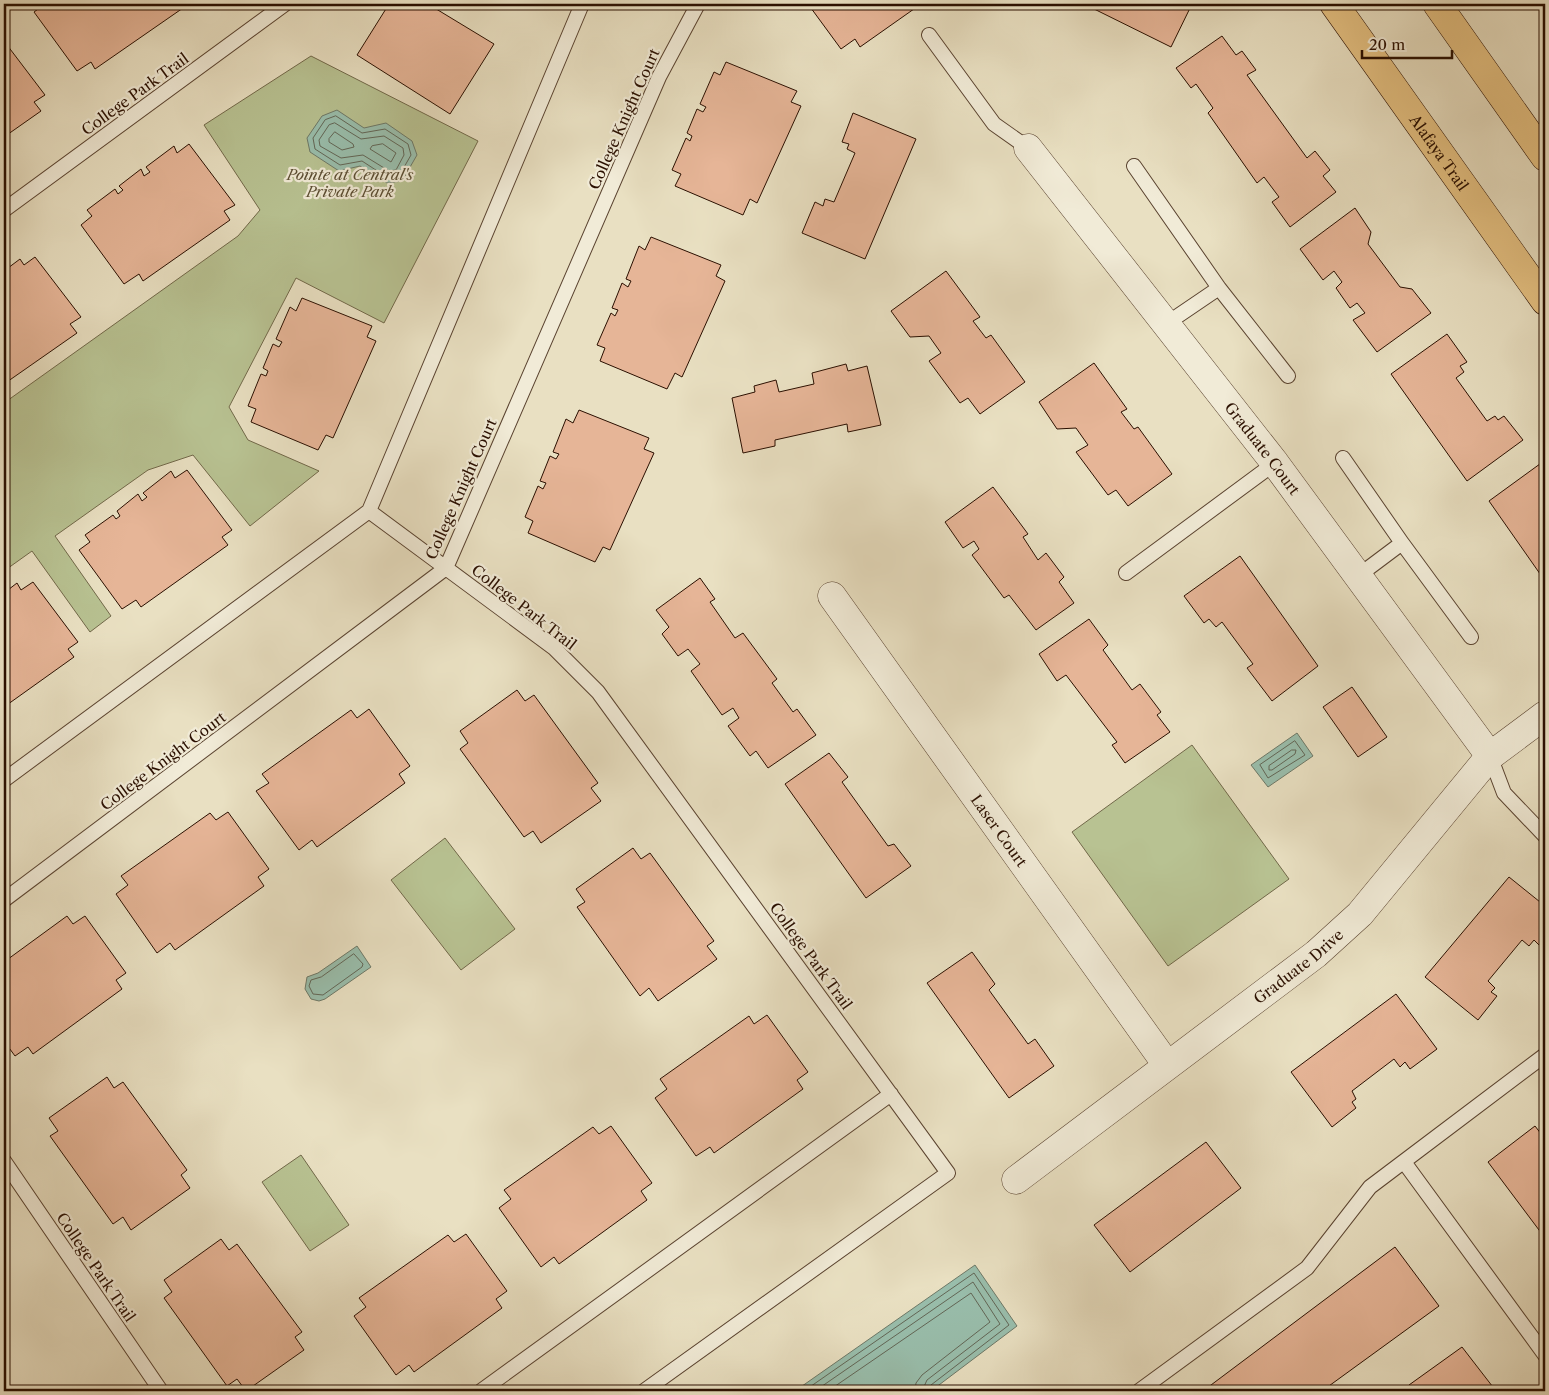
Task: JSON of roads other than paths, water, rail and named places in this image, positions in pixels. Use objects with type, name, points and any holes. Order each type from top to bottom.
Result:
[{"type":"main road","name":"Alafaya Trail","points":[[1334,4],[1545,301]]},
{"type":"main road","points":[[1437,4],[1545,157]]},
{"type":"street","name":"Graduate Court","points":[[1028,148],[1274,463],[1490,756]]},
{"type":"street","name":"Laser Court","points":[[832,596],[1166,1065]]},
{"type":"street","name":"Graduate Drive","points":[[1016,1180],[1166,1065],[1316,954],[1360,914],[1490,756],[1545,715]]},
{"type":"lane","name":"College Park Trail","points":[[4,210],[285,4]]},
{"type":"lane","points":[[4,780],[369,511],[582,4]]},
{"type":"lane","name":"College Knight Court","points":[[4,900],[446,568],[659,77],[693,6]]},
{"type":"lane","points":[[929,34],[994,124],[1028,148]]},
{"type":"lane","points":[[1134,166],[1219,288],[1288,376]]},
{"type":"lane","points":[[1166,324],[1219,288]]},
{"type":"lane","points":[[1343,458],[1471,637]]},
{"type":"lane","points":[[1126,573],[1274,463]]},
{"type":"lane","name":"College Park Trail","points":[[369,511],[554,648],[598,692],[948,1172],[644,1391]]},
{"type":"lane","points":[[1358,576],[1402,543]]},
{"type":"lane","points":[[1490,756],[1504,793],[1545,836]]},
{"type":"lane","points":[[1138,1391],[1307,1268],[1370,1187],[1545,1056]]},
{"type":"lane","points":[[481,1391],[891,1094]]},
{"type":"lane","name":"College Park Trail","points":[[4,1161],[161,1391]]},
{"type":"lane","points":[[1404,1162],[1545,1355]]},
{"type":"water","points":[[337,110],[364,128],[386,123],[412,141],[417,155],[402,181],[387,183],[360,166],[339,171],[310,152],[307,138],[322,116]]},
{"type":"water","points":[[1297,733],[1313,756],[1268,787],[1251,765]]},
{"type":"water","points":[[357,946],[371,967],[325,999],[319,1001],[311,999],[305,989],[307,977],[318,973]]},
{"type":"water","points":[[975,1265],[1017,1326],[931,1391],[795,1391]]},
{"type":"park label","name":"Pointe at Central's Private Park","points":[[350,182]]}]
